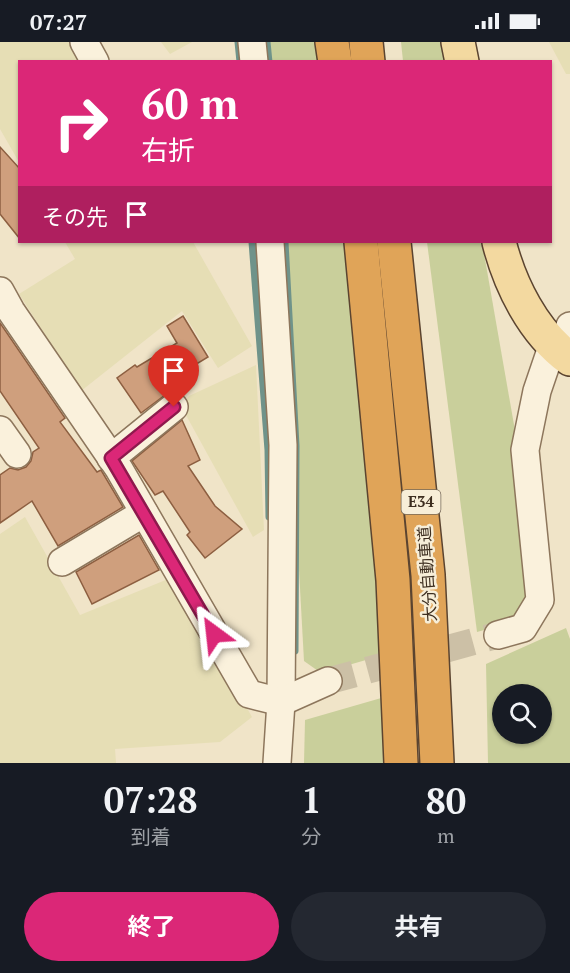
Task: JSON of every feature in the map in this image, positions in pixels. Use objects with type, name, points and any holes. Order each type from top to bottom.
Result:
[{"type":"highway","points":[[332,42],[335,60]]},
{"type":"highway","points":[[366,42],[369,60]]},
{"type":"highway","name":"大分自動車道","points":[[361,243],[393,580],[401,763]]},
{"type":"highway","name":"大分自動車道","points":[[394,243],[428,575],[437,763]]},
{"type":"main road","points":[[458,42],[462,60]]},
{"type":"main road","points":[[499,243],[504,261],[523,304],[565,346]]},
{"type":"street","points":[[84,42],[94,60]]},
{"type":"street","points":[[252,42],[254,60]]},
{"type":"street","points":[[270,243],[283,445],[281,702],[277,763]]},
{"type":"street","points":[[4,307],[111,458],[249,694],[281,702],[328,681]]},
{"type":"street","points":[[498,635],[523,628],[540,600],[525,450],[537,391],[565,346]]},
{"type":"street","points":[[111,458],[174,407]]},
{"type":"street","points":[[0,430],[17,454]]},
{"type":"street","points":[[62,561],[144,513]]},
{"type":"shaded area","points":[[0,42],[73,42],[84,60],[18,60],[18,160],[0,129]]},
{"type":"shaded area","points":[[161,42],[192,42],[170,54]]},
{"type":"shaded area","points":[[549,42],[570,42],[570,74],[566,74]]},
{"type":"shaded area","points":[[66,243],[194,243],[252,346],[218,368],[182,311],[81,391],[19,294],[75,259]]},
{"type":"shaded area","points":[[256,365],[264,530],[253,537],[181,406],[189,396]]},
{"type":"shaded area","points":[[25,517],[80,615],[173,577],[252,717],[220,742],[115,749],[116,763],[0,763],[0,534]]},
{"type":"green space","points":[[270,42],[327,42],[330,60],[271,60]]},
{"type":"green space","points":[[401,42],[447,42],[451,60],[403,60]]},
{"type":"green space","points":[[281,243],[355,243],[397,651],[321,673],[304,661]]},
{"type":"green space","points":[[427,243],[482,243],[517,442],[533,595],[515,621],[477,632]]},
{"type":"green space","points":[[566,628],[570,639],[570,763],[488,763],[486,664]]},
{"type":"green space","points":[[402,692],[407,763],[304,763],[305,720]]},
{"type":"building","points":[[0,147],[18,167],[18,236],[0,214]]},
{"type":"building","points":[[183,316],[208,357],[165,383],[169,392],[141,413],[117,378],[135,365],[137,367],[177,343],[167,326]]},
{"type":"building","points":[[0,323],[65,418],[60,422],[97,472],[101,470],[123,507],[58,546],[32,501],[0,523],[0,475],[10,468],[18,470],[26,467],[31,461],[33,452],[39,448],[0,391]]},
{"type":"building","points":[[182,420],[200,460],[188,466],[215,506],[242,529],[205,558],[187,535],[190,532],[163,491],[155,495],[132,461]]},
{"type":"building","points":[[139,535],[159,570],[92,604],[76,572]]},
{"type":"waterway","points":[[238,42],[240,60]]},
{"type":"waterway","points":[[267,42],[269,60]]},
{"type":"waterway","points":[[252,243],[268,450],[269,517]]},
{"type":"waterway","points":[[285,243],[296,446],[295,651]]},
{"type":"tunnel","points":[[328,681],[498,635]]},
{"type":"route","points":[[174,407],[111,458],[214,634]]}]
